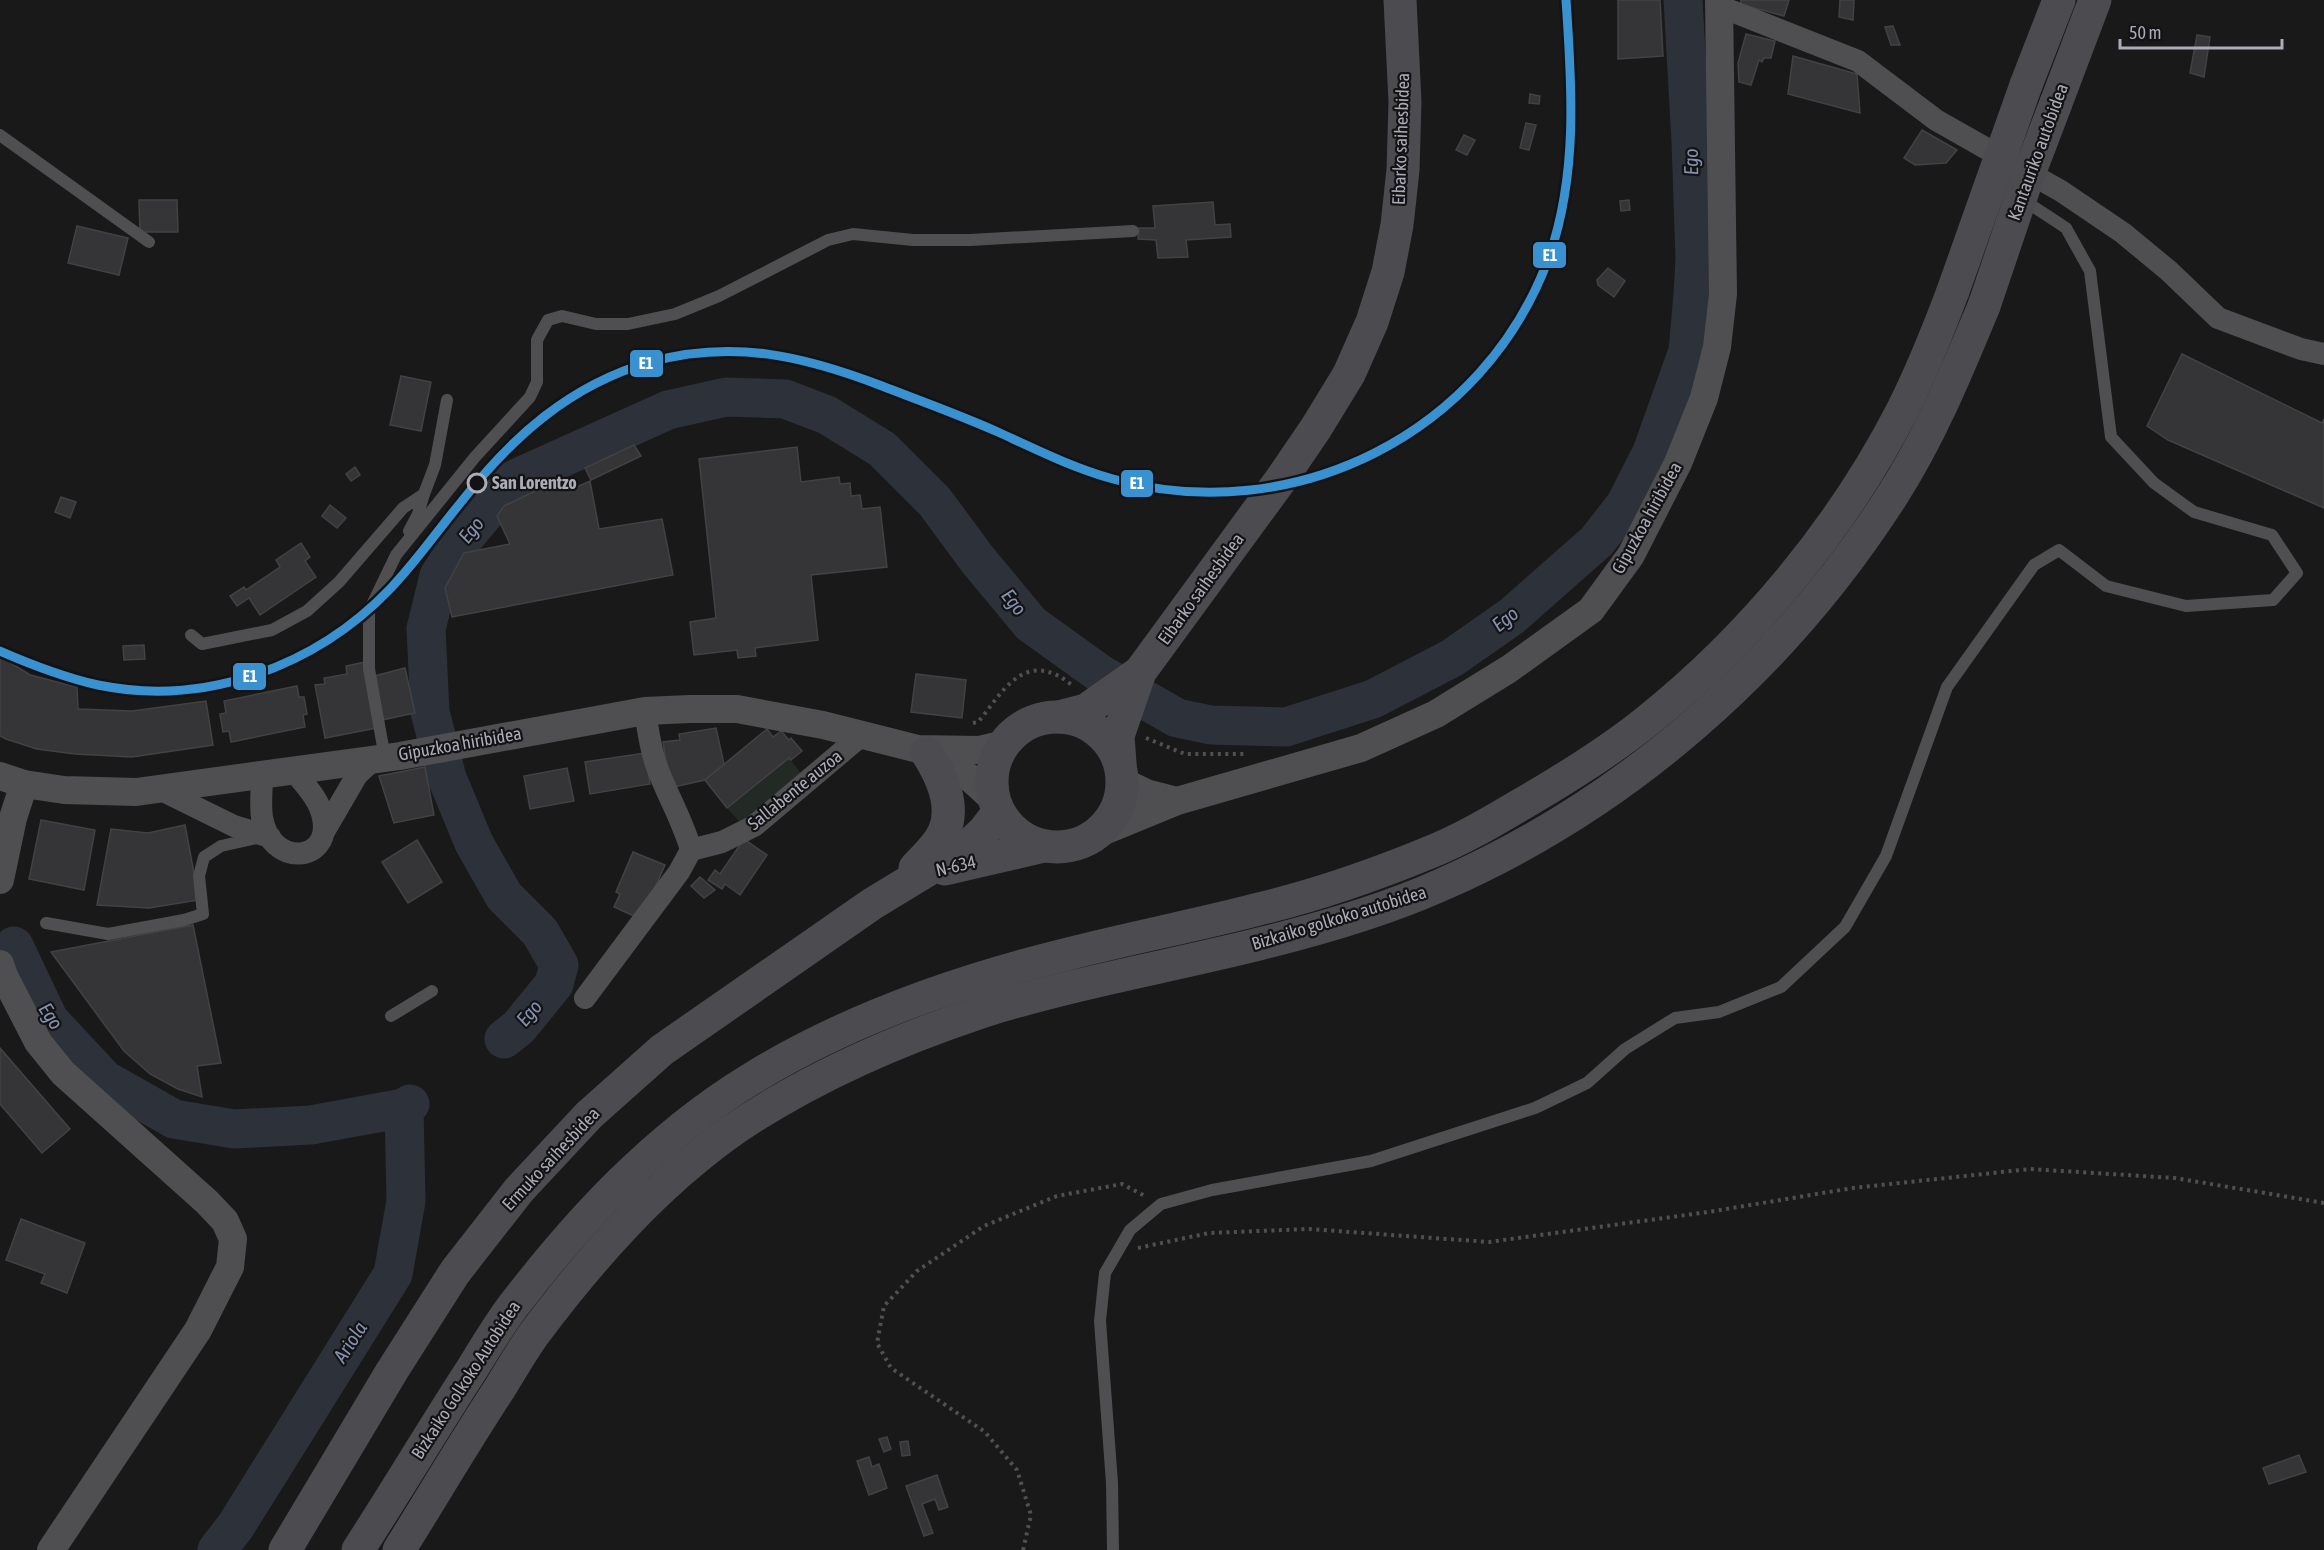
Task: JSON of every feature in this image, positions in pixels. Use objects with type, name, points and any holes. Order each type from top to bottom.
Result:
[{"type":"highway","name":"Eibarko saihesbidea","points":[[1122,773],[1118,736],[1124,713],[1140,672],[1316,428],[1349,374],[1372,322],[1388,272],[1397,225],[1403,170],[1405,102],[1400,0]]},
{"type":"highway","name":"Kantauriko autobidea","points":[[1953,291],[2026,85],[2059,0]]},
{"type":"highway","name":"Kantauriko autobidea","points":[[1984,306],[2027,179],[2095,0]]},
{"type":"highway","name":"Bizkaiko golkoko autobidea","points":[[585,1218],[644,1159],[704,1110],[750,1079],[814,1043],[885,1012],[974,980],[1066,954],[1260,909],[1352,881],[1432,852],[1500,817],[1578,771],[1647,722],[1731,646],[1809,557],[1868,472],[1902,412],[1928,356],[1953,291]]},
{"type":"highway","name":"Bizkaiko golkoko autobidea","points":[[608,1242],[669,1181],[732,1131],[832,1072],[899,1042],[984,1011],[1266,942],[1365,914],[1440,886],[1514,849],[1598,799],[1672,745],[1717,705],[1752,672],[1832,582],[1893,494],[1933,424],[1984,306]]},
{"type":"highway","points":[[1059,717],[1079,720],[1097,730],[1112,745],[1122,773],[1120,801],[1112,819],[1099,833],[1082,843],[1063,847],[1044,846],[1027,840],[1012,829],[995,806],[992,779],[995,761],[1004,744],[1019,729],[1038,720],[1086,710],[1124,713]]},
{"type":"highway","points":[[872,904],[935,847],[945,831],[948,810],[946,791],[939,772],[922,751]]},
{"type":"highway","name":"N-634","points":[[925,873],[969,845],[984,831],[995,806]]},
{"type":"highway","name":"N-634","points":[[925,873],[1044,846]]},
{"type":"highway","name":"Ermuko saihesbidea","points":[[285,1550],[392,1371],[455,1272],[519,1190],[589,1115],[662,1050],[872,904],[925,873]]},
{"type":"highway","name":"Bizkaiko Golkoko Autobidea","points":[[358,1550],[510,1310],[585,1218]]},
{"type":"highway","name":"Bizkaiko Golkoko Autobidea","points":[[399,1550],[532,1337],[608,1242]]},
{"type":"street","points":[[1719,3],[1858,61],[2006,174],[2061,191],[2123,233],[2169,271],[2218,318],[2301,349],[2324,354]]},
{"type":"street","name":"Gipuzkoa hiribidea","points":[[1099,833],[1177,801],[1361,748],[1436,714],[1509,669],[1591,610],[1630,555],[1678,464],[1704,398],[1717,347],[1723,294],[1719,3]]},
{"type":"street","name":"Gipuzkoa hiribidea","points":[[12,780],[64,790],[136,792],[380,759],[645,711],[737,709],[862,735],[922,751]]},
{"type":"street","points":[[585,998],[679,872],[691,850],[684,825],[668,797],[655,763],[645,711]]},
{"type":"street","name":"Sallabente auzoa","points":[[691,850],[722,842],[754,826],[862,735]]},
{"type":"street","points":[[922,751],[979,750],[1004,744]]},
{"type":"street","points":[[922,751],[969,777],[995,806]]},
{"type":"street","points":[[262,775],[262,819],[270,837],[281,851],[295,855],[308,851],[320,842],[357,776],[380,759]]},
{"type":"street","points":[[294,771],[317,802],[323,815],[325,830]]},
{"type":"street","points":[[1122,773],[1146,793],[1177,801]]},
{"type":"street","points":[[0,880],[13,818],[12,780]]},
{"type":"street","points":[[159,789],[234,826],[270,837]]},
{"type":"street","points":[[0,964],[38,1042],[63,1073],[207,1202],[225,1221],[233,1239],[230,1268],[198,1330],[51,1550]]},
{"type":"lane","points":[[0,135],[149,242]]},
{"type":"lane","points":[[1113,1550],[1112,1483],[1100,1321],[1105,1273],[1130,1230],[1161,1204],[1212,1190],[1371,1161],[1534,1108],[1587,1083],[1625,1048],[1675,1018],[1719,1012],[1781,987],[1845,927],[1886,856],[1947,687],[2034,565],[2059,550],[2106,586],[2186,606],[2273,600],[2297,573],[2272,535],[2194,512],[2154,483],[2111,437],[2090,271],[2066,228],[2012,193],[2006,174]]},
{"type":"lane","points":[[396,555],[474,457],[530,397],[537,382],[537,340],[548,320],[562,316],[596,324],[628,324],[675,314],[719,296],[828,240],[853,234],[913,240],[970,240],[1133,231]]},
{"type":"lane","points":[[380,759],[369,669],[369,611],[418,514],[435,465],[447,400]]},
{"type":"lane","points":[[191,634],[201,644],[272,630],[307,611],[339,582],[403,508],[424,494]]},
{"type":"lane","points":[[46,923],[108,934],[184,920],[203,914],[198,876],[204,857],[221,846],[270,837]]},
{"type":"lane","points":[[391,1016],[432,991]]},
{"type":"path","points":[[1124,713],[1185,754],[1253,754]]},
{"type":"path","points":[[1116,1252],[1209,1233],[1309,1229],[1490,1242],[1708,1212],[1853,1188],[2030,1169],[2175,1178],[2324,1203]]},
{"type":"path","points":[[1023,1550],[1031,1515],[1017,1470],[985,1432],[891,1368],[877,1343],[884,1306],[917,1270],[984,1226],[1057,1196],[1122,1184],[1161,1204]]},
{"type":"shaded area","points":[[789,758],[803,776],[743,826],[727,808]]},
{"type":"building","points":[[1618,0],[1660,0],[1663,56],[1618,59]]},
{"type":"building","points":[[1741,0],[1789,0],[1784,16],[1740,4]]},
{"type":"building","points":[[1840,0],[1854,0],[1853,20],[1839,17]]},
{"type":"building","points":[[1893,26],[1900,45],[1891,45],[1885,27]]},
{"type":"building","points":[[1746,34],[1775,41],[1771,58],[1764,58],[1762,62],[1759,60],[1751,85],[1739,82],[1738,63]]},
{"type":"building","points":[[2197,35],[2210,37],[2204,77],[2190,73]]},
{"type":"building","points":[[1793,56],[1857,74],[1860,113],[1788,94]]},
{"type":"building","points":[[1530,94],[1540,96],[1539,104],[1529,103]]},
{"type":"building","points":[[1526,123],[1536,125],[1529,150],[1520,148]]},
{"type":"building","points":[[1922,130],[1957,150],[1946,163],[1915,165],[1904,158]]},
{"type":"building","points":[[1464,135],[1475,140],[1467,155],[1456,150]]},
{"type":"building","points":[[139,200],[177,200],[178,232],[140,232]]},
{"type":"building","points":[[1629,200],[1630,210],[1621,211],[1620,201]]},
{"type":"building","points":[[1213,202],[1215,225],[1230,224],[1231,237],[1186,240],[1188,257],[1158,258],[1156,240],[1138,239],[1139,228],[1155,228],[1153,206]]},
{"type":"building","points":[[77,226],[128,238],[119,275],[68,263]]},
{"type":"building","points":[[1608,268],[1625,281],[1614,297],[1598,285],[1597,280]]},
{"type":"building","points":[[2182,354],[2322,423],[2324,419],[2324,508],[2168,440],[2147,426]]},
{"type":"building","points":[[401,376],[431,382],[421,431],[390,425]]},
{"type":"building","points":[[634,445],[641,456],[591,480],[585,468]]},
{"type":"building","points":[[797,447],[801,482],[839,477],[840,484],[850,483],[851,496],[860,495],[862,509],[880,507],[887,567],[811,575],[818,640],[755,648],[756,656],[738,658],[737,650],[694,655],[690,622],[716,618],[699,459]]},
{"type":"building","points":[[355,467],[360,475],[351,481],[346,474]]},
{"type":"building","points":[[563,478],[570,490],[590,481],[599,529],[662,519],[673,575],[452,617],[445,588],[464,553],[510,544],[497,516],[504,506]]},
{"type":"building","points":[[61,497],[76,502],[70,518],[55,512]]},
{"type":"building","points":[[330,505],[346,518],[337,528],[322,516]]},
{"type":"building","points":[[301,543],[310,557],[305,561],[316,577],[260,615],[249,598],[237,606],[230,596],[244,587],[246,590],[280,567],[276,560]]},
{"type":"building","points":[[144,645],[145,659],[124,660],[123,646]]},
{"type":"building","points":[[0,656],[30,675],[77,687],[78,709],[132,711],[206,701],[213,745],[132,757],[37,749],[6,739],[0,736]]},
{"type":"building","points":[[365,662],[377,728],[325,738],[315,685],[325,684],[324,678],[347,674],[346,666]]},
{"type":"building","points":[[405,668],[415,713],[382,720],[374,676]]},
{"type":"building","points":[[916,674],[966,680],[962,718],[911,712]]},
{"type":"building","points":[[297,686],[299,697],[304,697],[307,714],[303,715],[305,727],[231,742],[229,731],[223,732],[220,714],[226,713],[224,701]]},
{"type":"building","points":[[716,728],[724,764],[705,780],[674,787],[669,781],[663,742],[680,740],[679,734]]},
{"type":"building","points":[[767,729],[773,737],[781,731],[789,740],[791,738],[802,751],[791,760],[789,758],[727,808],[705,780]]},
{"type":"building","points":[[645,753],[650,784],[590,794],[585,762]]},
{"type":"building","points":[[425,767],[434,815],[394,823],[379,776]]},
{"type":"building","points":[[567,768],[574,801],[530,809],[524,776]]},
{"type":"building","points":[[41,820],[95,830],[84,890],[29,879]]},
{"type":"building","points":[[185,825],[199,900],[149,908],[97,905],[111,829],[148,833]]},
{"type":"building","points":[[744,839],[767,855],[740,895],[725,884],[722,889],[708,880],[715,870],[720,874]]},
{"type":"building","points":[[417,840],[442,882],[408,903],[382,862]]},
{"type":"building","points":[[633,852],[665,865],[650,899],[636,917],[614,907],[620,894],[616,892]]},
{"type":"building","points":[[700,877],[715,890],[704,898],[691,886]]},
{"type":"building","points":[[193,925],[221,1063],[197,1066],[202,1097],[178,1089],[150,1074],[124,1051],[51,952]]},
{"type":"building","points":[[0,1048],[70,1129],[42,1153],[0,1104]]},
{"type":"building","points":[[21,1219],[85,1243],[67,1293],[41,1283],[45,1274],[6,1260]]},
{"type":"building","points":[[887,1437],[891,1449],[884,1452],[879,1439]]},
{"type":"building","points":[[908,1441],[910,1455],[902,1456],[900,1442]]},
{"type":"building","points":[[2299,1455],[2306,1472],[2269,1484],[2263,1468]]},
{"type":"building","points":[[869,1457],[872,1467],[879,1464],[887,1488],[869,1495],[857,1461]]},
{"type":"building","points":[[937,1475],[948,1507],[939,1510],[935,1499],[922,1504],[933,1533],[924,1536],[906,1486]]},
{"type":"waterway","name":"Ego","points":[[504,1039],[519,1027],[554,984],[559,965],[540,932],[504,896],[474,843],[447,778],[430,712],[426,629],[439,576],[459,544],[513,480],[668,410],[726,397],[785,399],[827,415],[882,449],[935,502],[977,559],[1031,624],[1102,675],[1177,718],[1211,725],[1286,727],[1373,699],[1452,658],[1512,616],[1597,541],[1625,505],[1652,452],[1688,351],[1693,295],[1695,259],[1683,0]]},
{"type":"waterway","name":"Ego","points":[[14,946],[49,1020],[105,1080],[174,1119],[234,1129],[311,1125],[404,1108],[410,1104]]},
{"type":"waterway","name":"Ariola","points":[[217,1550],[235,1527],[393,1274],[406,1201],[404,1108]]},
{"type":"transit line","name":"E1","points":[[0,651],[72,678],[98,685],[138,690],[178,690],[218,685],[256,674],[293,659],[328,640],[390,589],[481,478],[522,435],[545,416],[594,384],[650,362],[681,355],[710,352],[768,354],[825,366],[955,414],[1083,469],[1113,479],[1181,491],[1248,490],[1313,477],[1374,453],[1430,418],[1479,373],[1519,319],[1549,257],[1565,194],[1569,162],[1571,97],[1566,0]]},
{"type":"place","name":"San Lorentzo","points":[[477,483]]}]
